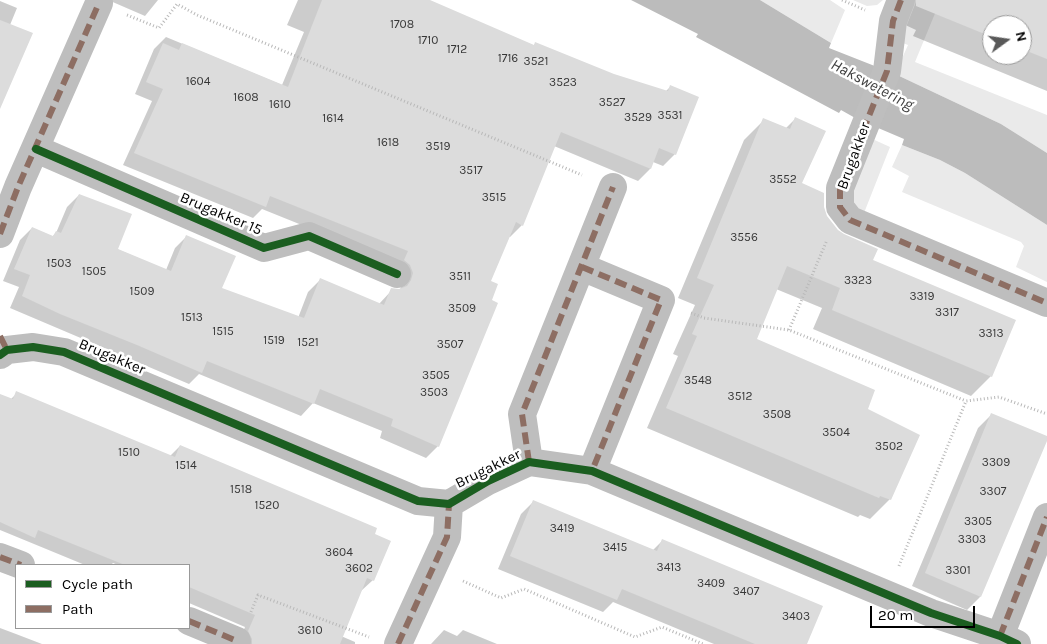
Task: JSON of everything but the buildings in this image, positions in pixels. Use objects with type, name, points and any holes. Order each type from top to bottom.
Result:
[{"type":"street","name":"Brugakker","points":[[850,216],[840,188],[887,71],[893,20],[901,0]]},
{"type":"street","points":[[0,234],[18,187],[99,3]]},
{"type":"street","name":"Brugakker 15","points":[[36,149],[264,248],[309,236],[397,274]]},
{"type":"street","name":"Brugakker","points":[[529,462],[522,414],[613,188]]},
{"type":"street","points":[[850,216],[1047,303]]},
{"type":"street","points":[[582,267],[661,300],[592,470]]},
{"type":"street","name":"Brugakker","points":[[2,347],[33,347],[64,352],[418,501],[449,504],[488,481],[529,462],[592,470],[931,613],[1008,640],[1047,518]]},
{"type":"street","name":"Brugakker","points":[[386,641],[433,567],[447,537],[449,504]]},
{"type":"street","points":[[0,557],[18,564]]},
{"type":"street","points":[[190,620],[237,641]]},
{"type":"path","points":[[99,3],[159,28],[177,4],[197,15],[613,188]]},
{"type":"path","points":[[789,330],[850,216]]},
{"type":"path","points":[[661,300],[704,318],[789,330],[966,401],[999,397],[1047,414]]},
{"type":"path","points":[[887,594],[966,401]]},
{"type":"path","points":[[433,567],[501,598],[524,589],[636,637],[662,627],[703,644]]},
{"type":"path","points":[[237,641],[258,595],[386,641]]},
{"type":"shaded area","points":[[760,0],[830,0],[845,10],[831,43]]},
{"type":"shaded area","points":[[853,0],[883,0],[877,5],[867,6]]},
{"type":"shaded area","points":[[916,2],[936,11],[915,62],[1047,115],[1047,153],[1001,124],[895,74],[908,45],[900,42]]},
{"type":"shaded area","points":[[868,137],[890,147],[864,213],[857,208],[851,196]]},
{"type":"shaded area","points":[[902,145],[940,160],[965,173],[1047,225],[1047,282],[1016,267],[1024,246],[1021,242],[902,192],[909,176],[892,167]]},
{"type":"water","name":"Hakswetering","points":[[631,0],[760,0],[831,43],[829,48],[895,74],[1001,124],[1047,153],[1047,225],[965,173],[940,160],[902,145],[904,139],[841,110],[839,113],[696,37],[698,34]]},
{"type":"marked path","points":[[901,0],[893,21],[887,71],[840,188],[840,207],[850,220],[1047,303]]},
{"type":"marked path","points":[[0,234],[18,187],[99,3]]},
{"type":"marked path","points":[[529,462],[522,414],[613,187]]},
{"type":"marked path","points":[[582,267],[661,300],[592,471]]},
{"type":"marked path","points":[[0,336],[7,350]]},
{"type":"marked path","points":[[398,644],[447,537],[449,504]]},
{"type":"marked path","points":[[1000,636],[1047,517]]},
{"type":"marked path","points":[[0,557],[18,564]]},
{"type":"marked path","points":[[190,621],[237,641]]},
{"type":"cycle path","points":[[36,149],[264,248],[309,236],[397,274]]},
{"type":"cycle path","points":[[0,355],[7,350],[33,347],[64,352],[418,501],[449,504],[488,481],[529,462],[592,471],[931,613],[1000,636],[1017,644]]}]
